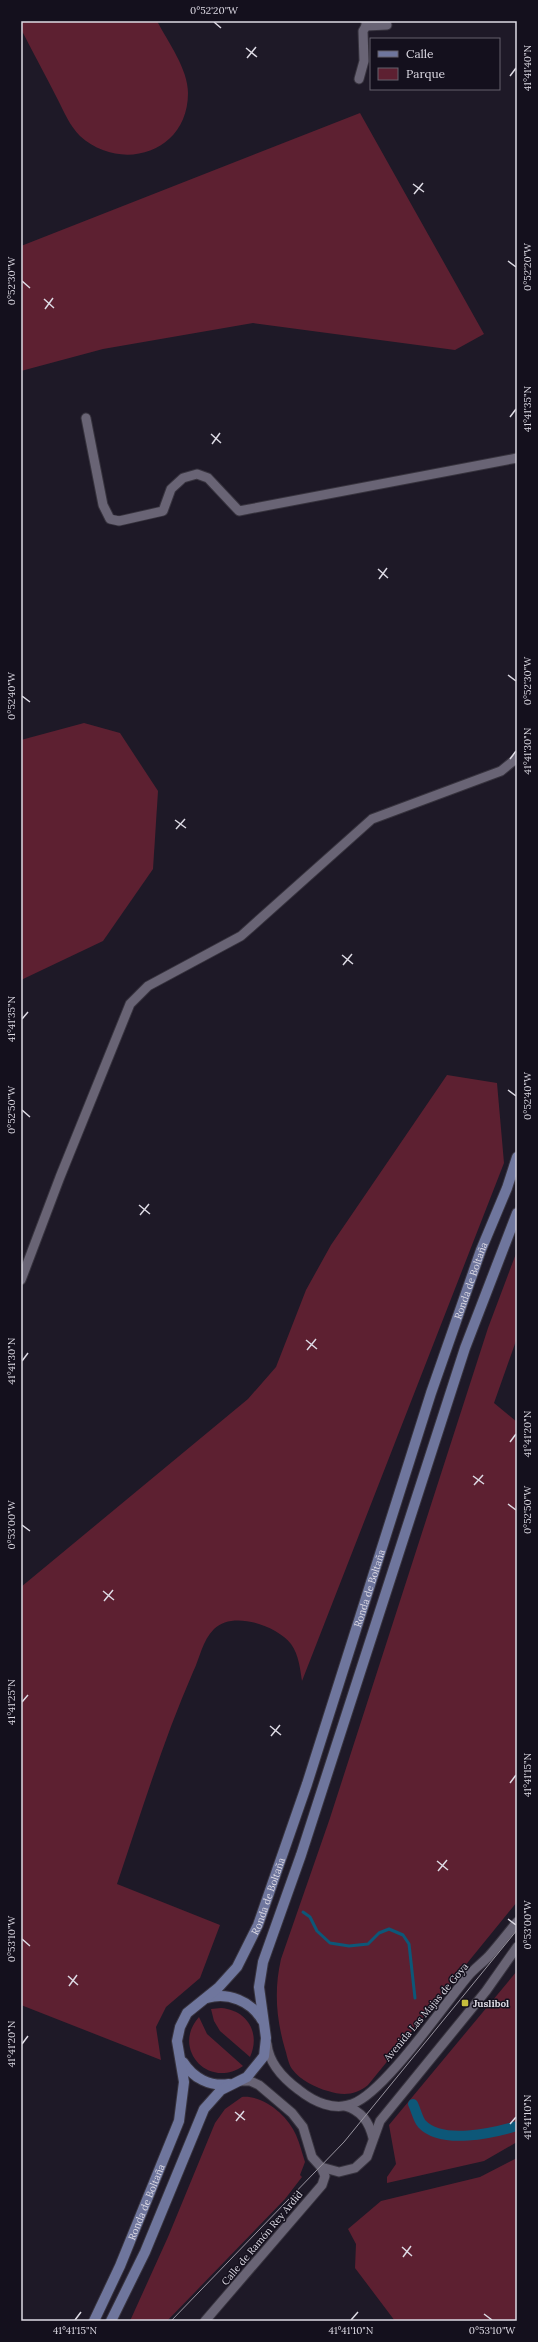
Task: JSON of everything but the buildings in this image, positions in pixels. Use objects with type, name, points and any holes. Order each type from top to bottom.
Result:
[{"type":"main road","name":"Ronda de Boltaña","points":[[94,2321],[120,2266],[179,2121],[184,2082],[177,2041],[180,2027],[187,2013],[218,1988],[233,1973],[247,1951],[258,1925],[307,1784],[432,1393],[481,1250],[507,1188],[517,1157]]},
{"type":"main road","name":"Ronda de Boltaña","points":[[111,2321],[145,2252],[200,2116],[217,2094],[250,2074],[261,2062],[266,2044],[259,1987],[263,1962],[304,1847],[465,1348],[517,1213]]},
{"type":"main road","name":"Ronda de Boltaña","points":[[198,2003],[219,1996],[239,2000],[252,2008],[264,2024]]},
{"type":"main road","points":[[179,2054],[187,2068],[197,2078],[217,2085],[236,2082]]},
{"type":"street","points":[[359,79],[364,61],[363,31],[366,24],[387,25]]},
{"type":"street","points":[[86,418],[103,505],[110,519],[119,520],[163,511],[171,489],[183,478],[197,474],[208,478],[239,511],[517,458]]},
{"type":"street","points":[[21,1280],[60,1177],[130,1004],[148,986],[241,936],[372,819],[501,771],[517,758]]},
{"type":"street","name":"Avenida Las Majas de Goya","points":[[345,2106],[362,2100],[376,2089],[469,1976],[496,1948],[517,1922]]},
{"type":"street","points":[[236,2082],[250,2081],[259,2085],[292,2114],[303,2127],[312,2157],[321,2166],[339,2172],[355,2168],[368,2157],[380,2121],[486,1991],[517,1947]]},
{"type":"street","name":"Avenida Las Majas de Goya","points":[[266,2044],[270,2056],[280,2074],[300,2091],[323,2104],[345,2106],[355,2110],[370,2125],[373,2139]]},
{"type":"street","name":"Calle de Ramón Rey Ardid","points":[[205,2321],[322,2185],[325,2176],[321,2166]]},
{"type":"green space","points":[[21,21],[157,21],[177,56],[187,84],[188,93],[185,114],[177,130],[165,143],[149,151],[132,154],[114,153],[96,147],[80,136],[68,119],[21,29]]},
{"type":"green space","points":[[360,113],[484,334],[455,350],[253,323],[103,349],[21,371],[21,246]]},
{"type":"green space","points":[[84,723],[120,733],[158,791],[153,869],[103,941],[21,980],[21,740]]},
{"type":"green space","points":[[447,1075],[497,1083],[504,1163],[302,1681],[299,1662],[294,1648],[276,1631],[265,1626],[243,1621],[222,1623],[214,1629],[204,1644],[172,1724],[117,1884],[220,1925],[200,1978],[166,2007],[156,2027],[161,2060],[21,2005],[21,1587],[248,1399],[276,1367],[306,1290],[331,1245]]},
{"type":"green space","points":[[517,1251],[517,1338],[494,1403],[517,1422],[517,1902],[368,2085],[354,2093],[334,2093],[308,2083],[295,2073],[290,2064],[282,2038],[277,2004],[277,1982],[281,1959],[330,1818],[488,1328]]},
{"type":"green space","points":[[517,1971],[517,2142],[484,2161],[387,2183],[387,2177],[396,2164],[389,2125]]},
{"type":"green space","points":[[221,2008],[238,2013],[245,2018],[249,2024],[253,2031],[254,2040],[250,2057],[220,2031],[214,2021],[211,2009]]},
{"type":"green space","points":[[199,2017],[207,2034],[243,2066],[230,2072],[217,2073],[206,2069],[197,2062],[191,2052],[189,2041],[191,2029]]},
{"type":"green space","points":[[242,2097],[259,2099],[267,2103],[287,2121],[296,2135],[305,2162],[300,2175],[302,2177],[285,2199],[167,2321],[130,2321],[168,2237],[215,2123],[225,2109]]},
{"type":"green space","points":[[517,2158],[517,2321],[395,2321],[355,2268],[356,2244],[348,2229],[381,2201],[480,2177]]},
{"type":"waterway","points":[[303,1912],[310,1917],[317,1931],[330,1943],[349,1946],[368,1944],[379,1933],[389,1929],[403,1935],[409,1944],[415,1998]]},
{"type":"waterway","points":[[413,2104],[422,2124],[431,2130],[442,2134],[468,2136],[495,2132],[517,2126]]},
{"type":"tram line","points":[[171,2321],[344,2142],[517,1930]]},
{"type":"place","name":"Juslibol","points":[[465,2003]]}]
